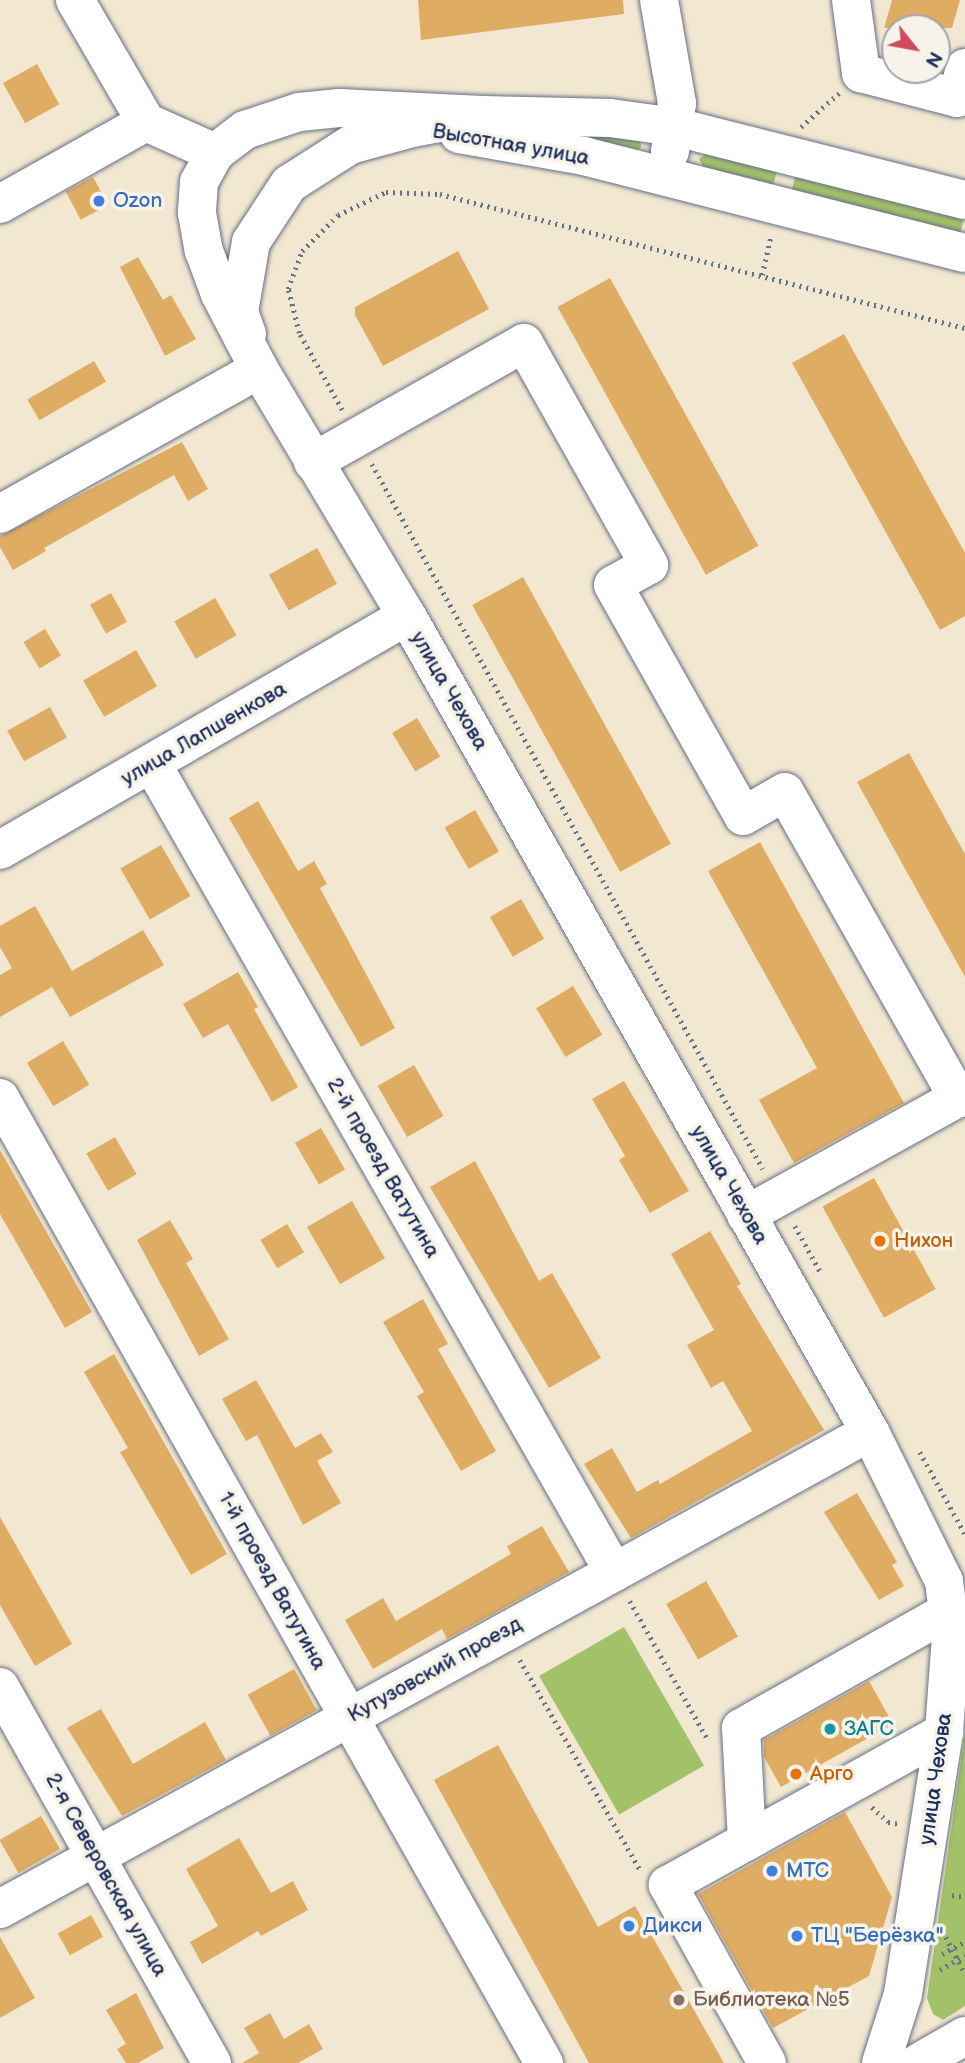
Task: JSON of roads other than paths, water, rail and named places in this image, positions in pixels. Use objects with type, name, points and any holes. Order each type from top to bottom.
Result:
[{"type":"street","points":[[75,0],[146,122],[215,153]]},
{"type":"street","points":[[659,0],[676,127],[663,176]]},
{"type":"street","points":[[851,0],[861,73],[957,98],[965,68]]},
{"type":"street","points":[[610,118],[635,107],[669,65]]},
{"type":"street","name":"улица Чехова","points":[[482,116],[339,108],[299,111],[245,130],[215,153],[199,182],[197,213],[201,238],[220,294],[260,369],[407,616],[870,1432],[953,1604],[944,1732],[903,1994],[881,2063]]},
{"type":"street","name":"Высотная улица","points":[[412,128],[482,116],[610,118],[676,127],[965,200]]},
{"type":"street","points":[[0,204],[146,122]]},
{"type":"street","name":"Высотная улица","points":[[412,128],[572,154],[965,253]]},
{"type":"street","name":"улица Чехова","points":[[260,369],[240,312],[251,242],[289,184],[350,145],[412,128]]},
{"type":"street","points":[[313,462],[524,343],[649,565],[612,585],[743,816],[785,792],[961,1096],[746,1215]]},
{"type":"street","points":[[0,514],[260,369]]},
{"type":"street","name":"улица Лапшенкова","points":[[0,850],[407,616]]},
{"type":"street","name":"2-й проезд Ватутина","points":[[152,764],[614,1572]]},
{"type":"street","name":"1-й проезд Ватутина","points":[[0,1098],[544,2063]]},
{"type":"street","name":"Кутузовский проезд","points":[[0,1909],[870,1432]]},
{"type":"street","points":[[747,1841],[741,1728],[953,1604]]},
{"type":"street","name":"2-я Северовская улица","points":[[0,1687],[212,2063]]},
{"type":"street","points":[[767,2063],[668,1885],[944,1732]]},
{"type":"street","points":[[918,2063],[965,2036]]},
{"type":"place","name":"Ozon","points":[[99,201]]},
{"type":"place","name":"Нихон","points":[[880,1241]]},
{"type":"place","name":"ЗАГС","points":[[830,1729]]},
{"type":"place","name":"Арго","points":[[796,1774]]},
{"type":"place","name":"МТС","points":[[772,1871]]},
{"type":"place","name":"Дикси","points":[[629,1926]]},
{"type":"place","name":"ТЦ \"Берёзка\"","points":[[797,1936]]},
{"type":"place","name":"Библиотека №5","points":[[679,2000]]}]
